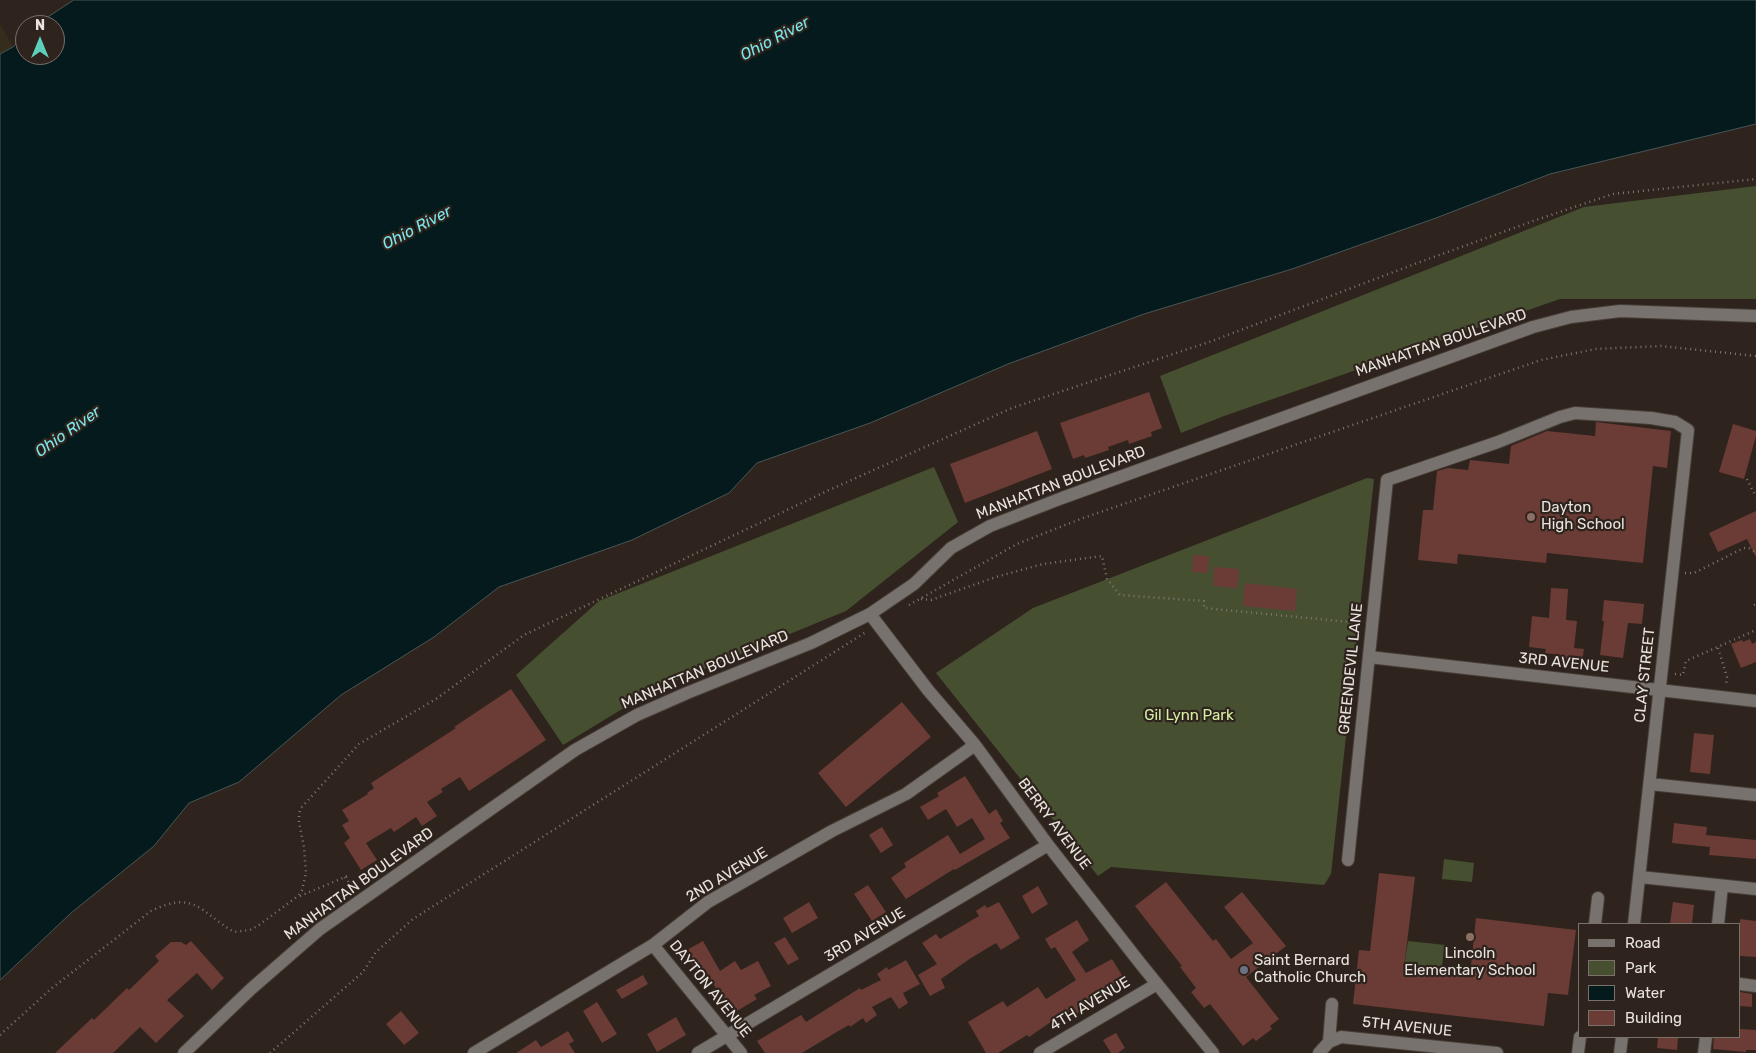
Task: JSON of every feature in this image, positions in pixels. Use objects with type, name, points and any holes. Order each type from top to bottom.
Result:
[{"type":"street","name":"MANHATTAN BOULEVARD","points":[[184,1053],[251,989],[320,929],[575,750],[637,715],[687,692],[811,643],[870,614],[914,584],[951,548],[990,526],[1062,498],[1533,327],[1571,317],[1620,311],[1756,316]]},
{"type":"street","name":"GREENDEVIL LANE","points":[[1348,860],[1387,480],[1498,442],[1560,417],[1575,414],[1651,418],[1675,422],[1688,430]]},
{"type":"street","name":"CLAY STREET","points":[[1634,923],[1688,430]]},
{"type":"street","name":"BERRY AVENUE","points":[[870,614],[928,690],[975,745],[1048,845],[1156,984],[1213,1053]]},
{"type":"street","name":"3RD AVENUE","points":[[1369,658],[1756,701]]},
{"type":"street","name":"2ND AVENUE","points":[[474,1053],[653,945],[708,902],[832,830],[906,794],[975,745]]},
{"type":"street","points":[[1650,784],[1756,795]]},
{"type":"street","name":"3RD AVENUE","points":[[698,1053],[1048,845]]},
{"type":"street","points":[[1640,877],[1756,889]]},
{"type":"street","points":[[1718,923],[1722,886]]},
{"type":"street","points":[[1595,923],[1598,898]]},
{"type":"street","name":"DAYTON AVENUE","points":[[653,945],[741,1053]]},
{"type":"street","name":"4TH AVENUE","points":[[1040,1053],[1156,984]]},
{"type":"street","points":[[1741,984],[1756,986]]},
{"type":"street","points":[[1319,1053],[1328,1042],[1332,1004]]},
{"type":"street","name":"5TH AVENUE","points":[[1328,1042],[1341,1037],[1350,1037],[1497,1053]]},
{"type":"street","points":[[1578,1053],[1580,1038]]},
{"type":"street","points":[[1620,1053],[1622,1038]]},
{"type":"street","points":[[1704,1053],[1706,1038]]},
{"type":"path","points":[[298,896],[306,881],[304,847],[299,814],[301,808],[315,791],[359,744],[436,699],[524,635],[827,492],[1012,408],[1212,341],[1464,246],[1613,194],[1756,178]]},
{"type":"path","points":[[903,609],[1018,544],[1083,518],[1540,360],[1596,349],[1661,346],[1756,356]]},
{"type":"path","points":[[1747,479],[1756,497]]},
{"type":"path","points":[[1672,574],[1694,573],[1744,548],[1749,548],[1756,553]]},
{"type":"path","points":[[920,598],[931,600],[996,577],[1043,564],[1102,556],[1107,579],[1120,595],[1204,601],[1204,608],[1372,624]]},
{"type":"path","points":[[270,1053],[363,972],[376,952],[412,919],[878,624]]},
{"type":"path","points":[[1662,674],[1683,675],[1686,661],[1756,630]]},
{"type":"path","points":[[1718,647],[1727,677],[1724,697]]},
{"type":"path","points":[[0,1035],[52,988],[160,906],[171,902],[187,902],[198,907],[228,929],[240,932],[250,930],[259,925],[298,896],[350,875]]},
{"type":"shaded area","points":[[0,24],[13,47],[0,54]]},
{"type":"green space","points":[[1756,186],[1756,299],[1560,299],[1224,416],[1181,433],[1160,376],[1584,207]]},
{"type":"green space","points":[[934,467],[958,522],[846,611],[655,689],[563,745],[516,675],[599,601]]},
{"type":"green space","name":"Gil Lynn Park","points":[[1367,478],[1374,479],[1331,874],[1324,885],[1111,867],[1098,876],[936,673],[1033,608]]},
{"type":"green space","points":[[1444,859],[1474,863],[1472,882],[1442,879]]},
{"type":"green space","points":[[1408,941],[1445,945],[1441,972],[1404,968]]},
{"type":"water","name":"Ohio River","points":[[74,0],[1756,0],[1756,124],[1550,174],[1436,218],[1292,269],[1144,314],[1008,364],[870,423],[757,463],[729,493],[632,540],[499,587],[434,637],[341,695],[239,782],[189,803],[154,846],[71,913],[0,980],[0,54],[15,45],[15,65],[65,65],[65,15],[51,15]]},
{"type":"building","points":[[1149,392],[1162,428],[1151,432],[1152,436],[1129,444],[1128,440],[1108,447],[1109,450],[1085,458],[1084,455],[1073,459],[1060,423]]},
{"type":"building","points":[[1596,422],[1671,431],[1667,468],[1653,466],[1643,563],[1547,553],[1546,563],[1458,554],[1457,564],[1418,560],[1423,510],[1433,510],[1437,471],[1448,468],[1468,470],[1470,460],[1509,464],[1511,446],[1547,431],[1595,436]]},
{"type":"building","points":[[1733,424],[1756,431],[1744,479],[1719,472]]},
{"type":"building","points":[[1037,431],[1052,469],[965,503],[950,464]]},
{"type":"building","points":[[1756,511],[1756,557],[1747,539],[1718,552],[1709,533]]},
{"type":"building","points":[[1193,555],[1209,556],[1208,573],[1192,572]]},
{"type":"building","points":[[1214,567],[1239,569],[1237,588],[1213,586]]},
{"type":"building","points":[[1245,583],[1297,589],[1295,611],[1243,606]]},
{"type":"building","points":[[1551,588],[1568,589],[1566,620],[1577,621],[1574,648],[1584,649],[1582,662],[1560,660],[1560,655],[1545,653],[1546,649],[1529,647],[1532,616],[1549,618]]},
{"type":"building","points":[[1604,600],[1644,604],[1642,624],[1628,623],[1623,658],[1600,655],[1604,621],[1602,621]]},
{"type":"building","points":[[1750,639],[1752,644],[1756,642],[1756,662],[1741,668],[1731,644]]},
{"type":"building","points":[[511,689],[546,740],[469,791],[460,777],[441,789],[443,792],[427,802],[437,816],[422,826],[416,817],[394,832],[391,828],[366,843],[377,860],[361,870],[344,843],[350,838],[342,825],[349,821],[342,810],[368,794],[374,788],[371,783],[456,728],[454,727]]},
{"type":"building","points":[[902,702],[931,737],[846,807],[818,773]]},
{"type":"building","points":[[1694,733],[1714,735],[1710,774],[1690,772]]},
{"type":"building","points":[[965,776],[989,814],[996,809],[1003,821],[1000,823],[1010,838],[954,869],[906,899],[891,878],[906,867],[904,863],[948,835],[960,854],[985,839],[972,818],[957,827],[946,809],[928,820],[920,807],[939,796],[937,793]]},
{"type":"building","points":[[1674,823],[1707,827],[1706,835],[1756,840],[1756,859],[1709,855],[1710,847],[1672,843]]},
{"type":"building","points":[[882,827],[893,845],[881,853],[869,835]]},
{"type":"building","points":[[1379,873],[1415,877],[1404,968],[1470,975],[1476,918],[1576,930],[1568,995],[1548,993],[1544,1026],[1353,1004],[1359,950],[1370,951]]},
{"type":"building","points":[[1166,882],[1213,941],[1216,939],[1231,959],[1253,943],[1224,907],[1242,892],[1286,946],[1246,977],[1279,1019],[1270,1026],[1272,1029],[1256,1041],[1253,1038],[1243,1046],[1210,1004],[1204,1008],[1191,992],[1196,988],[1180,967],[1182,966],[1135,906]]},
{"type":"building","points":[[868,885],[886,912],[872,921],[854,894]]},
{"type":"building","points":[[1038,886],[1048,904],[1032,914],[1022,896]]},
{"type":"building","points":[[809,902],[818,918],[792,933],[783,918]]},
{"type":"building","points":[[999,902],[1020,938],[1001,950],[996,943],[971,958],[941,979],[945,988],[930,996],[918,975],[937,964],[922,943],[936,934],[940,939],[979,916],[976,911],[985,905],[987,908]]},
{"type":"building","points":[[1673,902],[1694,905],[1692,923],[1670,923]]},
{"type":"building","points":[[1740,919],[1756,921],[1756,957],[1741,956]]},
{"type":"building","points":[[1077,920],[1089,940],[1072,952],[1086,973],[1112,959],[1125,980],[1079,1008],[1081,1011],[1068,1019],[1064,1013],[1029,1037],[1027,1035],[998,1053],[986,1053],[968,1022],[1003,1001],[1007,1007],[1038,987],[1046,999],[1076,980],[1055,947],[1051,949],[1045,939]]},
{"type":"building","points":[[785,937],[799,959],[788,965],[774,943]]},
{"type":"building","points":[[191,941],[224,978],[212,990],[197,973],[167,1000],[184,1016],[156,1043],[140,1027],[113,1053],[55,1053],[92,1018],[94,1020],[127,988],[129,990],[159,961],[155,956],[171,942],[181,942],[186,945]]},
{"type":"building","points":[[703,941],[720,971],[735,961],[741,970],[758,961],[771,986],[754,995],[757,999],[727,1017],[717,1001],[722,998],[704,969],[697,973],[685,951]]},
{"type":"building","points":[[906,960],[920,984],[903,993],[908,1003],[899,1009],[891,997],[872,1007],[877,1015],[866,1023],[863,1018],[802,1053],[765,1053],[757,1041],[801,1015],[806,1022],[860,988],[861,990],[881,980],[877,974],[887,967],[888,970]]},
{"type":"building","points":[[643,975],[648,984],[622,999],[616,990]]},
{"type":"building","points":[[1741,992],[1752,994],[1752,1007],[1741,1006]]},
{"type":"building","points":[[597,1002],[617,1034],[602,1043],[583,1011]]},
{"type":"building","points":[[401,1011],[419,1033],[404,1045],[386,1024]]},
{"type":"building","points":[[676,1017],[686,1035],[657,1052],[647,1034]]},
{"type":"building","points":[[1741,1029],[1756,1030],[1756,1050],[1746,1050],[1746,1052],[1713,1049],[1714,1038],[1741,1038]]},
{"type":"building","points":[[568,1031],[574,1041],[569,1044],[575,1053],[516,1053],[536,1040],[541,1047]]},
{"type":"building","points":[[1116,1033],[1125,1048],[1118,1053],[1111,1053],[1103,1040]]},
{"type":"building","points":[[1658,1038],[1678,1038],[1677,1050],[1657,1048]]},
{"type":"place","name":"Dayton High School","points":[[1531,517]]},
{"type":"place","name":"Lincoln Elementary School","points":[[1470,937]]},
{"type":"place","name":"Saint Bernard Catholic Church","points":[[1244,970]]}]
